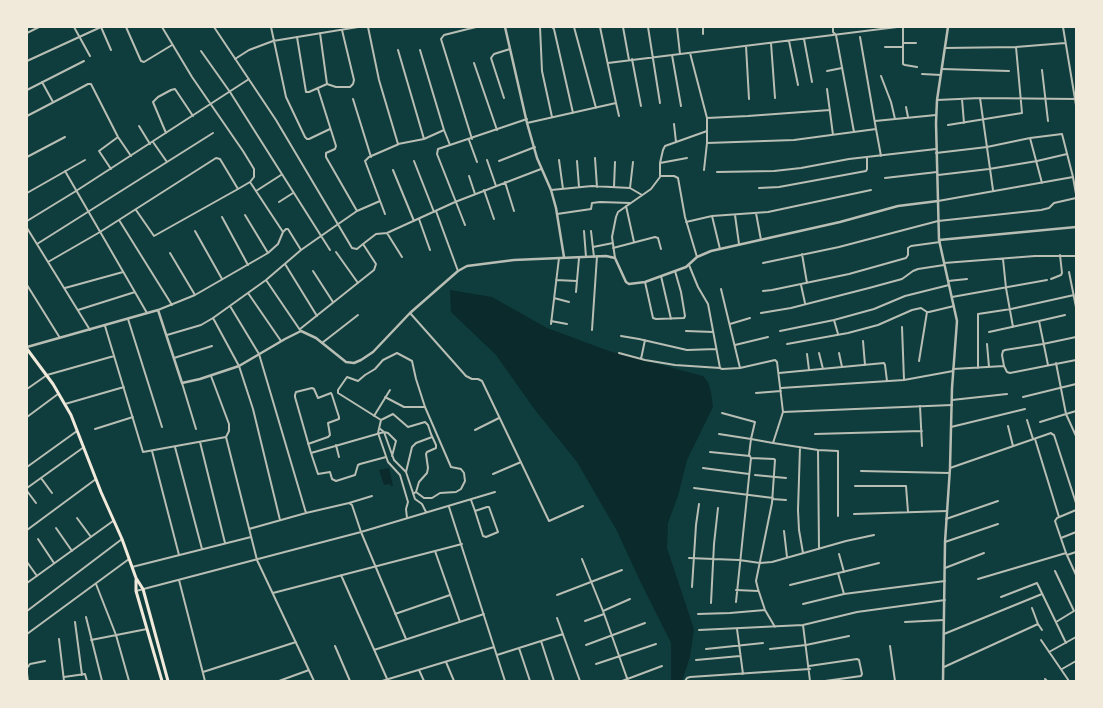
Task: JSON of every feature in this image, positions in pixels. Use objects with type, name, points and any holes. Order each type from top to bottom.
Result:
[{"type":"main road","points":[[27,348],[28,354],[47,375],[59,393],[84,447],[136,578],[143,589],[168,681]]},
{"type":"main road","points":[[136,578],[136,591],[162,681]]},
{"type":"street","points":[[27,33],[39,27]]},
{"type":"street","points":[[74,27],[90,56]]},
{"type":"street","points":[[27,61],[100,27],[111,50]]},
{"type":"street","points":[[126,27],[141,61],[144,62],[172,45]]},
{"type":"street","points":[[136,210],[154,236],[250,182],[254,177],[254,170],[243,151],[192,77],[162,27]]},
{"type":"street","points":[[214,27],[276,120],[352,248],[356,249],[376,234],[387,233],[455,202],[542,168]]},
{"type":"street","points":[[271,27],[286,97],[306,139],[330,129]]},
{"type":"street","points":[[235,59],[249,50],[273,41],[358,27]]},
{"type":"street","points":[[368,27],[379,80],[396,141],[399,144]]},
{"type":"street","points":[[476,27],[444,35],[441,39],[477,162]]},
{"type":"street","points":[[505,27],[537,158],[551,190],[557,214],[564,257]]},
{"type":"street","points":[[540,27],[542,71],[552,117]]},
{"type":"street","points":[[552,27],[554,29],[573,113]]},
{"type":"street","points":[[574,27],[596,108]]},
{"type":"street","points":[[600,27],[619,116]]},
{"type":"street","points":[[623,27],[629,60]]},
{"type":"street","points":[[648,27],[660,103]]},
{"type":"street","points":[[677,27],[680,54]]},
{"type":"street","points":[[703,27],[703,34]]},
{"type":"street","points":[[833,27],[833,32],[836,35],[854,132]]},
{"type":"street","points":[[608,63],[897,27]]},
{"type":"street","points":[[903,27],[904,65],[917,67]]},
{"type":"street","points":[[943,681],[946,511],[950,468],[953,370],[957,321],[939,241],[936,115],[948,27]]},
{"type":"street","points":[[1063,27],[1076,105]]},
{"type":"street","points":[[297,37],[306,92],[318,89],[327,84],[336,87],[350,86],[353,84],[354,80],[342,30]]},
{"type":"street","points":[[320,33],[327,84]]},
{"type":"street","points":[[860,37],[881,156]]},
{"type":"street","points":[[804,39],[812,82]]},
{"type":"street","points":[[789,40],[798,85]]},
{"type":"street","points":[[771,42],[775,98]]},
{"type":"street","points":[[903,43],[916,43]]},
{"type":"street","points":[[945,48],[1016,47],[1065,43]]},
{"type":"street","points":[[746,46],[749,99]]},
{"type":"street","points":[[885,47],[903,46]]},
{"type":"street","points":[[948,125],[1022,113],[1016,47]]},
{"type":"street","points":[[504,98],[491,58],[494,54],[510,49]]},
{"type":"street","points":[[398,50],[424,139]]},
{"type":"street","points":[[420,50],[444,130],[450,145]]},
{"type":"street","points":[[201,51],[230,92],[281,175],[330,250]]},
{"type":"street","points":[[690,52],[707,118],[707,143],[704,170]]},
{"type":"street","points":[[672,55],[681,106]]},
{"type":"street","points":[[632,59],[641,106]]},
{"type":"street","points":[[27,90],[84,60]]},
{"type":"street","points":[[474,63],[497,130]]},
{"type":"street","points":[[827,71],[842,68]]},
{"type":"street","points":[[942,69],[1009,71]]},
{"type":"street","points":[[1042,70],[1048,121]]},
{"type":"street","points":[[922,74],[941,75]]},
{"type":"street","points":[[881,76],[891,102],[895,119]]},
{"type":"street","points":[[27,221],[132,156],[249,79]]},
{"type":"street","points":[[42,82],[53,102]]},
{"type":"street","points":[[28,115],[82,87],[91,84],[118,137],[132,156]]},
{"type":"street","points":[[166,133],[153,102],[158,97],[175,89],[193,116]]},
{"type":"street","points":[[318,89],[336,148],[325,155],[356,212]]},
{"type":"street","points":[[826,89],[833,135]]},
{"type":"street","points":[[937,100],[980,98],[1076,99]]},
{"type":"street","points":[[980,98],[992,190]]},
{"type":"street","points":[[352,99],[371,157]]},
{"type":"street","points":[[962,99],[964,123]]},
{"type":"street","points":[[465,225],[437,154],[438,149],[527,121],[573,113],[616,103]]},
{"type":"street","points":[[906,107],[908,117]]},
{"type":"street","points":[[707,118],[830,110]]},
{"type":"street","points":[[875,121],[936,115]]},
{"type":"street","points":[[674,124],[676,142]]},
{"type":"street","points":[[139,126],[150,144]]},
{"type":"street","points":[[707,143],[794,140],[876,129]]},
{"type":"street","points":[[385,214],[365,161],[399,144],[424,139],[444,130]]},
{"type":"street","points":[[707,131],[664,147],[660,162],[661,176],[651,188],[618,212],[612,238],[613,248],[615,258],[626,282],[629,284],[645,282],[675,271],[689,265],[697,257],[711,251],[840,222],[898,206],[938,201],[992,190],[1042,184],[1073,178]]},
{"type":"street","points":[[37,244],[213,133]]},
{"type":"street","points":[[936,153],[1062,134],[1075,183],[1076,194]]},
{"type":"street","points":[[27,157],[65,137]]},
{"type":"street","points":[[111,169],[99,151],[118,137]]},
{"type":"street","points":[[1030,138],[1042,184]]},
{"type":"street","points":[[153,142],[167,162]]},
{"type":"street","points":[[499,162],[534,147]]},
{"type":"street","points":[[718,172],[774,171],[801,168],[849,159],[936,149]]},
{"type":"street","points":[[885,178],[989,169],[1037,161],[1067,154]]},
{"type":"street","points":[[48,262],[136,210],[218,157],[238,189]]},
{"type":"street","points":[[596,158],[597,186]]},
{"type":"street","points":[[660,162],[686,158]]},
{"type":"street","points":[[759,188],[779,188],[866,171],[867,158]]},
{"type":"street","points":[[27,193],[85,160]]},
{"type":"street","points":[[487,160],[496,186]]},
{"type":"street","points":[[559,160],[563,189]]},
{"type":"street","points":[[414,161],[458,271]]},
{"type":"street","points":[[577,161],[579,187]]},
{"type":"street","points":[[614,187],[615,162]]},
{"type":"street","points":[[630,188],[633,162]]},
{"type":"street","points":[[393,170],[414,221]]},
{"type":"street","points":[[65,171],[148,314]]},
{"type":"street","points":[[256,191],[281,175]]},
{"type":"street","points":[[469,176],[476,194]]},
{"type":"street","points":[[661,176],[674,176],[678,178],[686,222],[697,257]]},
{"type":"street","points":[[250,182],[283,232]]},
{"type":"street","points":[[505,182],[514,211]]},
{"type":"street","points":[[551,190],[597,186],[630,188],[642,195]]},
{"type":"street","points":[[484,190],[494,219]]},
{"type":"street","points":[[686,222],[712,216],[756,214],[775,211],[871,190]]},
{"type":"street","points":[[279,202],[293,193]]},
{"type":"street","points":[[762,262],[839,247],[938,220],[1041,210],[1049,208],[1054,203],[1076,198]]},
{"type":"street","points":[[167,335],[202,325],[266,280],[301,250],[338,224],[356,212],[380,201]]},
{"type":"street","points":[[557,214],[591,209],[592,203],[630,203]]},
{"type":"street","points":[[626,206],[634,242]]},
{"type":"street","points":[[756,214],[761,240]]},
{"type":"street","points":[[245,215],[268,253]]},
{"type":"street","points":[[735,215],[739,244]]},
{"type":"street","points":[[712,216],[720,249]]},
{"type":"street","points":[[222,217],[248,265]]},
{"type":"street","points":[[419,219],[430,250]]},
{"type":"street","points":[[119,220],[172,305]]},
{"type":"street","points":[[763,291],[849,274],[906,258],[908,255],[908,248],[911,246],[939,241],[1076,227]]},
{"type":"street","points":[[27,228],[90,330]]},
{"type":"street","points":[[27,348],[148,314],[195,295],[268,253],[278,244],[283,232],[286,229],[288,229],[301,250]]},
{"type":"street","points":[[195,231],[222,279]]},
{"type":"street","points":[[584,231],[586,258]]},
{"type":"street","points":[[590,231],[595,257],[592,330]]},
{"type":"street","points":[[387,233],[402,257]]},
{"type":"street","points":[[613,248],[657,237],[661,249]]},
{"type":"street","points":[[593,247],[613,243]]},
{"type":"street","points":[[182,383],[211,376],[239,366],[300,330],[376,267],[376,264],[363,244]]},
{"type":"street","points":[[170,252],[195,295]]},
{"type":"street","points":[[336,252],[358,283]]},
{"type":"street","points":[[802,254],[807,283]]},
{"type":"street","points":[[266,280],[300,330],[316,338],[346,362],[354,363],[362,360],[373,352],[410,313],[458,271],[466,266],[559,257],[586,258],[606,256],[615,258]]},
{"type":"street","points":[[1051,278],[1061,275],[1062,273],[1060,256]]},
{"type":"street","points":[[761,313],[791,308],[805,303],[869,288],[902,279],[918,269],[944,264],[1003,258],[1076,256]]},
{"type":"street","points":[[551,324],[559,257]]},
{"type":"street","points":[[576,292],[579,258]]},
{"type":"street","points":[[1003,258],[1006,288],[1011,309],[1013,327]]},
{"type":"street","points":[[285,264],[317,316]]},
{"type":"street","points":[[689,265],[698,287],[708,304],[720,368]]},
{"type":"street","points":[[313,271],[333,302]]},
{"type":"street","points":[[645,282],[653,318],[684,318],[685,316],[681,292],[675,271]]},
{"type":"street","points":[[65,288],[123,272]]},
{"type":"street","points":[[1069,272],[1076,307]]},
{"type":"street","points":[[661,276],[670,319]]},
{"type":"street","points":[[948,281],[968,279]]},
{"type":"street","points":[[556,280],[577,281]]},
{"type":"street","points":[[952,297],[1046,280]]},
{"type":"street","points":[[801,284],[805,303]]},
{"type":"street","points":[[27,285],[60,338]]},
{"type":"street","points":[[780,331],[834,320],[874,309],[905,296],[949,285]]},
{"type":"street","points":[[721,289],[740,368]]},
{"type":"street","points":[[78,310],[135,292]]},
{"type":"street","points":[[248,293],[281,341]]},
{"type":"street","points":[[978,368],[977,316],[1074,295]]},
{"type":"street","points":[[554,298],[569,302]]},
{"type":"street","points":[[230,306],[259,354],[306,513]]},
{"type":"street","points":[[926,312],[954,306]]},
{"type":"street","points":[[787,344],[838,335],[878,325],[912,310],[921,308],[926,312]]},
{"type":"street","points":[[158,310],[196,429]]},
{"type":"street","points":[[919,361],[926,312]]},
{"type":"street","points":[[410,313],[466,376],[482,381],[549,521],[583,506]]},
{"type":"street","points":[[322,343],[358,315]]},
{"type":"street","points":[[989,332],[1065,315]]},
{"type":"street","points":[[213,318],[239,366],[253,409],[280,520]]},
{"type":"street","points":[[730,324],[750,318]]},
{"type":"street","points":[[128,319],[162,427]]},
{"type":"street","points":[[834,320],[838,335]]},
{"type":"street","points":[[1039,320],[1048,365]]},
{"type":"street","points":[[551,321],[567,324]]},
{"type":"street","points":[[105,326],[143,452],[226,437]]},
{"type":"street","points":[[902,327],[904,380]]},
{"type":"street","points":[[686,331],[713,332]]},
{"type":"street","points":[[621,336],[687,350],[716,349]]},
{"type":"street","points":[[735,345],[768,337]]},
{"type":"street","points":[[1076,337],[1003,351],[1002,355],[1004,366],[1007,372],[1010,373],[1076,360]]},
{"type":"street","points":[[641,359],[645,340]]},
{"type":"street","points":[[863,340],[865,365]]},
{"type":"street","points":[[987,344],[990,367]]},
{"type":"street","points":[[174,358],[212,346]]},
{"type":"street","points":[[381,420],[338,393],[338,390],[346,377],[358,381],[375,369],[383,360],[398,353],[412,361],[425,407],[451,467],[461,469],[464,473],[465,481],[461,489],[456,492],[440,493],[432,498],[424,498],[416,492]]},
{"type":"street","points":[[619,353],[674,365],[722,369],[740,368],[775,360],[777,362],[779,373],[783,412],[773,443]]},
{"type":"street","points":[[819,353],[823,369]]},
{"type":"street","points":[[838,353],[842,367]]},
{"type":"street","points":[[807,354],[809,370]]},
{"type":"street","points":[[27,389],[47,375],[114,356]]},
{"type":"street","points":[[779,373],[885,364],[887,381]]},
{"type":"street","points":[[1056,364],[1066,414],[1076,436]]},
{"type":"street","points":[[756,393],[904,380],[953,370],[1004,366]]},
{"type":"street","points":[[211,376],[229,424],[229,431],[226,437],[257,560],[314,681]]},
{"type":"street","points":[[1024,397],[1076,384]]},
{"type":"street","points":[[65,404],[124,387]]},
{"type":"street","points":[[308,444],[328,437],[330,434],[328,423],[339,419],[340,417],[331,393],[318,398],[314,389],[312,388],[296,392],[295,395],[310,453],[316,473],[320,474],[330,472],[333,481],[355,475],[358,465],[360,464],[386,457]]},
{"type":"street","points":[[374,416],[390,390]]},
{"type":"street","points":[[27,417],[59,393]]},
{"type":"street","points":[[952,400],[1007,394]]},
{"type":"street","points":[[385,397],[404,407],[425,407]]},
{"type":"street","points":[[783,412],[952,405]]},
{"type":"street","points":[[920,406],[922,446]]},
{"type":"street","points":[[951,427],[1025,409]]},
{"type":"street","points":[[1040,422],[1076,411]]},
{"type":"street","points":[[722,413],[755,422],[751,439],[749,474],[739,560],[736,602]]},
{"type":"street","points":[[407,518],[406,508],[408,502],[400,475],[388,462],[378,433],[381,420],[390,414],[393,414],[408,427],[425,422],[428,425],[436,445],[436,448],[427,452],[426,454],[428,468],[427,473],[419,482],[416,492],[412,494]]},
{"type":"street","points":[[95,428],[133,418]]},
{"type":"street","points":[[475,430],[499,418]]},
{"type":"street","points":[[1027,420],[1059,517]]},
{"type":"street","points":[[1008,426],[1013,446]]},
{"type":"street","points":[[379,428],[388,433],[396,441],[392,456]]},
{"type":"street","points":[[27,467],[77,431]]},
{"type":"street","points":[[815,434],[922,431]]},
{"type":"street","points":[[310,453],[384,432]]},
{"type":"street","points":[[384,432],[394,460],[406,472]]},
{"type":"street","points":[[950,468],[1051,433],[1054,434],[1076,503]]},
{"type":"street","points":[[719,434],[818,450],[838,451],[838,516]]},
{"type":"street","points":[[426,513],[422,504],[414,499],[406,472],[412,447],[416,443],[432,437]]},
{"type":"street","points":[[200,441],[225,543]]},
{"type":"street","points":[[336,445],[339,457]]},
{"type":"street","points":[[27,488],[84,447]]},
{"type":"street","points":[[175,447],[202,549]]},
{"type":"street","points":[[800,447],[798,510],[799,530],[803,553]]},
{"type":"street","points":[[818,450],[818,549]]},
{"type":"street","points":[[152,451],[179,555]]},
{"type":"street","points":[[710,452],[775,460],[772,498],[756,581],[765,610],[775,627]]},
{"type":"street","points":[[492,474],[521,462]]},
{"type":"street","points":[[703,468],[749,474]]},
{"type":"street","points":[[861,471],[949,473]]},
{"type":"street","points":[[755,475],[786,478]]},
{"type":"street","points":[[41,478],[52,493]]},
{"type":"street","points":[[27,530],[96,479]]},
{"type":"street","points":[[855,486],[906,486],[908,512]]},
{"type":"street","points":[[694,488],[786,500]]},
{"type":"street","points":[[27,492],[36,503]]},
{"type":"street","points":[[136,591],[361,532],[495,492]]},
{"type":"street","points":[[249,529],[372,496]]},
{"type":"street","points":[[408,502],[414,499]]},
{"type":"street","points":[[471,500],[483,536],[486,537],[498,532],[489,507],[475,511]]},
{"type":"street","points":[[946,519],[998,501]]},
{"type":"street","points":[[349,503],[352,505],[361,532],[406,639]]},
{"type":"street","points":[[692,587],[696,525],[699,504]]},
{"type":"street","points":[[449,506],[505,681]]},
{"type":"street","points":[[711,602],[718,508]]},
{"type":"street","points":[[1076,510],[1059,517],[1055,521],[1067,554],[1075,568],[1076,575]]},
{"type":"street","points":[[854,514],[946,511]]},
{"type":"street","points":[[77,518],[91,537]]},
{"type":"street","points":[[27,583],[114,520]]},
{"type":"street","points":[[945,542],[998,524]]},
{"type":"street","points":[[56,528],[72,551]]},
{"type":"street","points":[[784,531],[787,558]]},
{"type":"street","points":[[1061,538],[1076,532]]},
{"type":"street","points":[[689,558],[739,560],[760,564],[874,535]]},
{"type":"street","points":[[132,567],[251,537]]},
{"type":"street","points":[[38,539],[54,563]]},
{"type":"street","points":[[27,610],[122,540]]},
{"type":"street","points":[[273,593],[462,544]]},
{"type":"street","points":[[435,551],[460,622]]},
{"type":"street","points":[[978,579],[1076,552]]},
{"type":"street","points":[[945,568],[984,553]]},
{"type":"street","points":[[839,554],[844,572]]},
{"type":"street","points":[[27,634],[129,559]]},
{"type":"street","points":[[582,559],[603,611],[627,680]]},
{"type":"street","points":[[27,562],[37,576]]},
{"type":"street","points":[[790,585],[879,563]]},
{"type":"street","points":[[557,595],[592,583],[622,570]]},
{"type":"street","points":[[1055,571],[1074,611],[1056,622]]},
{"type":"street","points":[[838,573],[844,594]]},
{"type":"street","points":[[341,576],[388,680]]},
{"type":"street","points":[[179,580],[205,681]]},
{"type":"street","points":[[803,604],[844,594],[945,582]]},
{"type":"street","points":[[1001,597],[1037,583],[1066,643]]},
{"type":"street","points":[[96,584],[116,635],[129,681]]},
{"type":"street","points":[[736,590],[758,591]]},
{"type":"street","points":[[944,634],[1042,594]]},
{"type":"street","points":[[395,614],[450,595]]},
{"type":"street","points":[[603,611],[630,599]]},
{"type":"street","points":[[699,630],[803,625],[857,612],[945,600]]},
{"type":"street","points":[[1032,608],[1042,630]]},
{"type":"street","points":[[698,614],[765,610]]},
{"type":"street","points":[[374,650],[484,614]]},
{"type":"street","points":[[585,621],[604,614]]},
{"type":"street","points":[[86,617],[102,681]]},
{"type":"street","points":[[557,618],[580,681]]},
{"type":"street","points":[[905,622],[944,620]]},
{"type":"street","points":[[75,622],[82,674]]},
{"type":"street","points":[[586,645],[645,623]]},
{"type":"street","points":[[944,667],[1038,624]]},
{"type":"street","points":[[803,625],[810,681]]},
{"type":"street","points":[[91,640],[147,629]]},
{"type":"street","points":[[738,629],[743,674]]},
{"type":"street","points":[[497,655],[563,634]]},
{"type":"street","points":[[770,649],[806,645],[849,636]]},
{"type":"street","points":[[1049,652],[1076,637]]},
{"type":"street","points":[[59,639],[64,681]]},
{"type":"street","points":[[1041,640],[1069,681]]},
{"type":"street","points":[[541,641],[554,681]]},
{"type":"street","points":[[203,672],[296,642]]},
{"type":"street","points":[[706,649],[763,643]]},
{"type":"street","points":[[596,664],[656,644]]},
{"type":"street","points":[[335,646],[350,681]]},
{"type":"street","points":[[890,646],[895,681]]},
{"type":"street","points":[[382,681],[494,647]]},
{"type":"street","points":[[519,648],[530,681]]},
{"type":"street","points":[[696,660],[740,656]]},
{"type":"street","points":[[685,681],[690,677],[809,668],[857,659],[859,660],[862,674],[861,676],[825,681]]},
{"type":"street","points":[[1062,669],[1076,660]]},
{"type":"street","points":[[27,668],[30,664],[45,661]]},
{"type":"street","points":[[446,662],[454,681]]},
{"type":"street","points":[[622,681],[662,666]]},
{"type":"street","points":[[279,681],[309,670]]},
{"type":"street","points":[[419,670],[424,681]]},
{"type":"street","points":[[27,673],[28,681]]},
{"type":"street","points":[[64,677],[82,674],[86,675],[87,681]]},
{"type":"water","points":[[450,290],[492,297],[547,328],[609,351],[703,376],[708,382],[713,407],[687,460],[678,496],[668,523],[667,548],[694,629],[690,657],[682,681],[671,681],[671,643],[617,531],[577,462],[535,410],[496,355],[451,312]]},
{"type":"water","points":[[389,468],[393,486],[390,484],[384,485],[379,470]]}]
